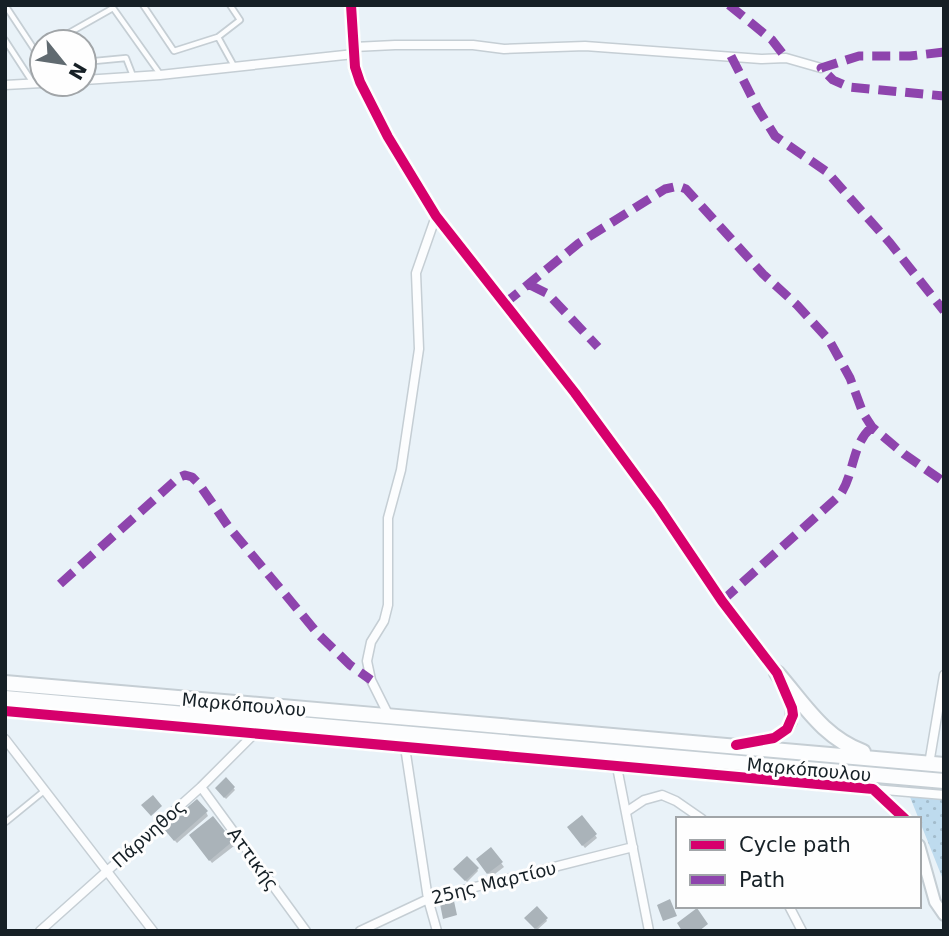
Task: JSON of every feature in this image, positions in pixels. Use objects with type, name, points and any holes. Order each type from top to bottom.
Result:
[{"type":"highway","points":[[777,673],[834,738],[878,757]]},
{"type":"highway","name":"Μαρκόπουλου","points":[[5,683],[937,764]]},
{"type":"highway","name":"Μαρκόπουλου","points":[[5,698],[944,781]]},
{"type":"street","points":[[351,5],[355,67],[360,82],[388,137],[436,216],[575,393],[658,506],[722,601],[777,673],[792,708],[791,722],[787,729],[774,738],[736,745]]},
{"type":"street","points":[[98,79],[234,67],[395,45],[473,45],[504,49],[585,46],[761,59],[786,58],[821,68]]},
{"type":"street","points":[[5,85],[28,84]]},
{"type":"street","points":[[390,718],[371,680],[367,661],[371,642],[384,621],[388,605],[388,518],[401,470],[419,349],[416,273],[436,216]]},
{"type":"street","points":[[937,764],[944,675]]},
{"type":"street","points":[[5,711],[944,795]]},
{"type":"street","name":"Πάρνηθος","points":[[40,931],[201,787],[255,733]]},
{"type":"street","points":[[6,744],[153,931]]},
{"type":"street","points":[[405,747],[428,899],[436,931]]},
{"type":"street","points":[[617,767],[649,931]]},
{"type":"street","name":"Αττικής","points":[[201,787],[306,931]]},
{"type":"street","points":[[873,789],[903,817]]},
{"type":"street","points":[[626,812],[644,800],[662,795],[699,817]]},
{"type":"street","name":"25ης Μαρτίου","points":[[360,931],[428,899],[633,847]]},
{"type":"street","points":[[921,852],[935,902],[944,915]]},
{"type":"street","points":[[790,908],[802,931]]},
{"type":"lane","points":[[5,5],[28,40]]},
{"type":"lane","points":[[143,5],[174,51],[218,37],[240,20],[230,5]]},
{"type":"lane","points":[[77,28],[112,7],[160,75]]},
{"type":"lane","points":[[218,37],[234,67]]},
{"type":"lane","points":[[5,40],[8,49],[28,72]]},
{"type":"lane","points":[[98,61],[126,58],[134,77]]},
{"type":"lane","points":[[6,822],[44,791]]},
{"type":"shaded area","points":[[5,689],[944,770],[944,774],[5,692]]},
{"type":"shaded area","points":[[908,792],[944,795],[944,882],[921,824],[921,817],[918,817]]},
{"type":"building","points":[[226,777],[235,787],[224,798],[215,788]]},
{"type":"building","points":[[153,795],[162,806],[151,816],[141,805]]},
{"type":"building","points":[[197,799],[208,811],[174,841],[163,828]]},
{"type":"building","points":[[582,815],[597,834],[582,846],[567,827]]},
{"type":"building","points":[[213,816],[233,841],[209,861],[189,835]]},
{"type":"building","points":[[491,847],[503,862],[487,874],[476,859]]},
{"type":"building","points":[[467,856],[479,868],[465,881],[453,869]]},
{"type":"building","points":[[670,899],[677,916],[663,921],[657,905]]},
{"type":"building","points":[[454,901],[457,915],[443,919],[440,904]]},
{"type":"building","points":[[537,906],[548,918],[535,929],[524,918]]},
{"type":"building","points":[[697,908],[708,924],[699,931],[682,931],[677,923]]},
{"type":"marked path","points":[[729,5],[772,40],[786,58]]},
{"type":"marked path","points":[[944,52],[910,56],[859,56],[821,68],[833,80],[849,87],[944,96]]},
{"type":"marked path","points":[[731,56],[775,136],[827,172],[890,243],[944,311]]},
{"type":"marked path","points":[[504,304],[579,243],[665,189],[678,186],[686,189],[763,274],[797,305],[829,340],[872,427],[944,482]]},
{"type":"marked path","points":[[530,285],[548,294],[598,347]]},
{"type":"marked path","points":[[722,601],[840,495],[860,442],[872,427]]},
{"type":"marked path","points":[[60,584],[178,478],[185,475],[192,477],[228,526],[319,635],[350,665],[371,680]]},
{"type":"cycle path","points":[[351,5],[355,67],[360,82],[388,137],[436,216],[575,393],[658,506],[722,601],[777,673],[792,708],[793,715],[787,729],[774,738],[736,745]]},
{"type":"cycle path","points":[[5,711],[873,789],[903,817]]}]
